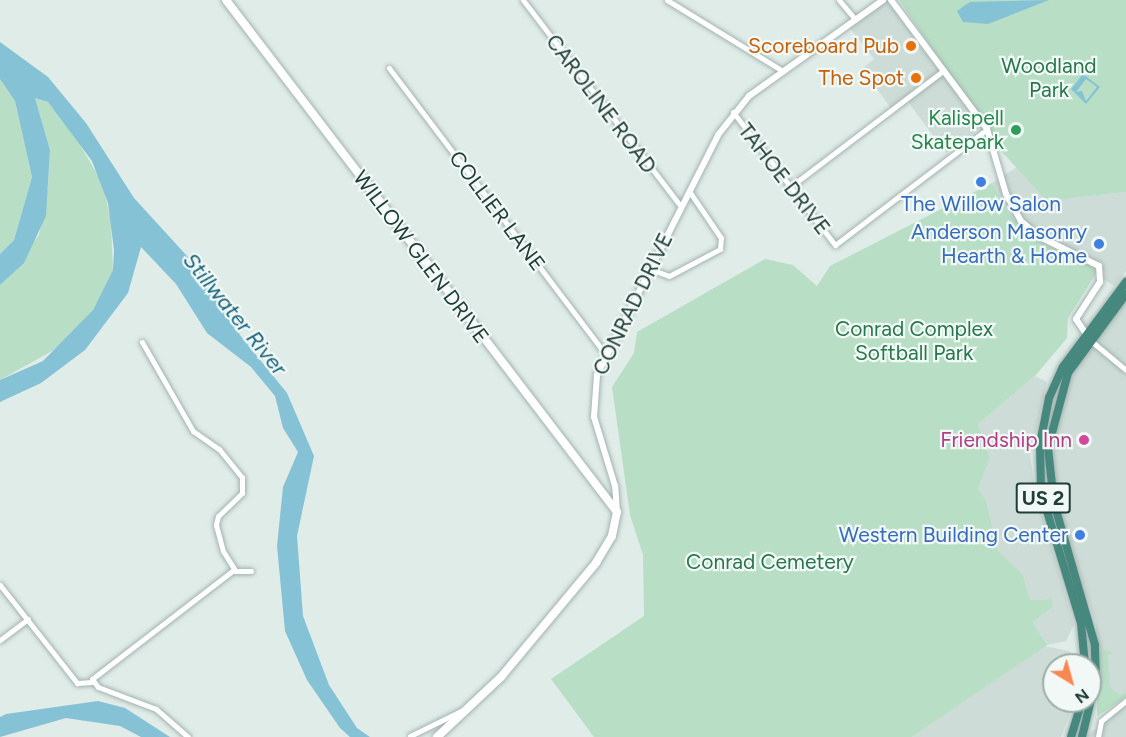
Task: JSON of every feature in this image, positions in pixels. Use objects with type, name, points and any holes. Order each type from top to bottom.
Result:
[{"type":"highway","name":"US 2","points":[[1084,653],[1081,624],[1047,515],[1039,468],[1049,398],[1126,282]]},
{"type":"highway","name":"US 2","points":[[1082,737],[1088,724],[1095,645],[1054,503],[1048,448],[1068,373],[1087,338],[1126,294]]},
{"type":"highway","points":[[1071,737],[1078,713]]},
{"type":"main road","name":"WILLOW GLEN DRIVE","points":[[226,0],[617,512]]},
{"type":"main road","name":"CONRAD DRIVE","points":[[437,737],[477,701],[601,555],[617,512]]},
{"type":"street","name":"CAROLINE ROAD","points":[[523,0],[681,207]]},
{"type":"street","points":[[668,0],[783,71]]},
{"type":"street","points":[[839,0],[855,19]]},
{"type":"street","name":"CONRAD DRIVE","points":[[617,512],[615,486],[593,407],[605,354],[689,191],[733,112],[783,71],[883,0]]},
{"type":"street","points":[[891,0],[987,129],[1006,194],[1021,221],[1038,236],[1099,266],[1100,282],[1076,319],[1087,338],[1126,370]]},
{"type":"street","name":"COLLIER LANE","points":[[389,68],[605,354]]},
{"type":"street","points":[[790,187],[944,70]]},
{"type":"street","name":"TAHOE DRIVE","points":[[733,112],[835,245],[987,129]]},
{"type":"street","points":[[650,269],[669,276],[720,249],[721,238],[689,191]]},
{"type":"street","points":[[142,342],[193,431],[219,449],[242,477],[242,493],[218,516],[216,525],[223,551],[235,570]]},
{"type":"street","points":[[0,585],[77,683],[92,681],[235,570],[251,571]]},
{"type":"street","points":[[0,640],[28,619]]},
{"type":"street","points":[[92,681],[149,706],[188,737]]},
{"type":"street","points":[[410,736],[477,701]]},
{"type":"street","points":[[1088,724],[1101,722],[1126,701]]},
{"type":"street","points":[[1098,737],[1101,722]]},
{"type":"shaded area","points":[[888,0],[983,126],[946,153],[908,102],[894,112],[862,69],[874,59],[850,28]]},
{"type":"shaded area","points":[[1017,167],[1047,201],[1126,192],[1126,271],[1114,286],[1061,249],[1036,240],[1009,214],[992,183]]},
{"type":"shaded area","points":[[1126,302],[1126,697],[1102,713],[1102,653],[1096,653],[1096,623],[1058,508],[1051,446],[1059,405],[1075,368]]},
{"type":"shaded area","points":[[1035,376],[1047,382],[1030,455],[1036,494],[1074,625],[1066,641],[1047,645],[1033,622],[1053,607],[1052,599],[1030,600],[1023,575],[998,552],[986,500],[978,489],[990,458],[978,424]]},
{"type":"shaded area","points":[[1044,646],[1070,653],[1042,653],[1042,713],[1070,713],[1061,737],[912,737]]},
{"type":"shaded area","points":[[1126,705],[1126,737],[1087,737],[1089,734]]},
{"type":"green space","name":"Woodland Park","points":[[899,0],[1126,0],[1126,192],[1047,201],[1002,152]]},
{"type":"green space","points":[[0,79],[15,101],[32,177],[14,240],[0,254]]},
{"type":"green space","points":[[35,98],[48,102],[73,133],[103,184],[111,223],[113,270],[93,310],[61,346],[0,380],[0,285],[39,235],[48,186],[50,150]]},
{"type":"green space","points":[[992,183],[1009,214],[1036,240],[1091,263],[1097,272],[1068,318],[1067,338],[1035,376],[978,424],[990,458],[978,489],[986,500],[998,551],[1023,575],[1030,600],[1052,599],[1053,607],[1033,622],[1047,645],[912,737],[594,737],[551,679],[644,616],[643,555],[630,515],[612,387],[634,353],[637,332],[765,259],[793,265],[817,286],[830,266]]},
{"type":"green space","points":[[1107,649],[1113,654],[1108,655],[1110,687],[1121,696],[1126,692],[1126,697],[1102,713],[1102,653],[1099,651]]},
{"type":"water","points":[[1049,0],[988,24],[963,22],[957,11],[970,2]]},
{"type":"water","points":[[0,42],[48,77],[86,123],[134,198],[198,268],[240,335],[287,393],[314,456],[297,536],[303,616],[329,685],[357,728],[370,737],[350,737],[340,728],[307,680],[285,631],[277,546],[283,487],[298,452],[283,428],[275,396],[251,367],[207,333],[176,284],[141,247],[128,293],[85,350],[41,383],[0,402],[0,380],[43,361],[93,310],[113,270],[114,250],[108,203],[92,161],[48,102],[35,98],[50,150],[46,216],[24,263],[0,285],[0,254],[14,240],[32,177],[15,101],[0,79]]},
{"type":"water","points":[[1083,74],[1100,87],[1086,104],[1071,89]],"holes":[[[1086,79],[1097,87],[1086,101],[1082,91],[1076,92]]]},
{"type":"water","points":[[98,701],[125,708],[170,737],[141,737],[120,726],[66,718],[0,737],[0,717],[6,714]]},
{"type":"place","name":"Scoreboard Pub","points":[[911,46]]},
{"type":"place","name":"The Spot","points":[[916,78]]},
{"type":"place","name":"Kalispell Skatepark","points":[[1016,130]]},
{"type":"place","name":"The Willow Salon","points":[[981,182]]},
{"type":"place","name":"Anderson Masonry Hearth & Home","points":[[1099,244]]},
{"type":"place","name":"Friendship Inn","points":[[1084,440]]},
{"type":"place","name":"Western Building Center","points":[[1080,535]]},
{"type":"water label","name":"Stillwater River","points":[[235,314]]},
{"type":"park label","name":"Conrad Complex Softball Park","points":[[914,341]]},
{"type":"park label","name":"Conrad Cemetery","points":[[770,562]]}]
